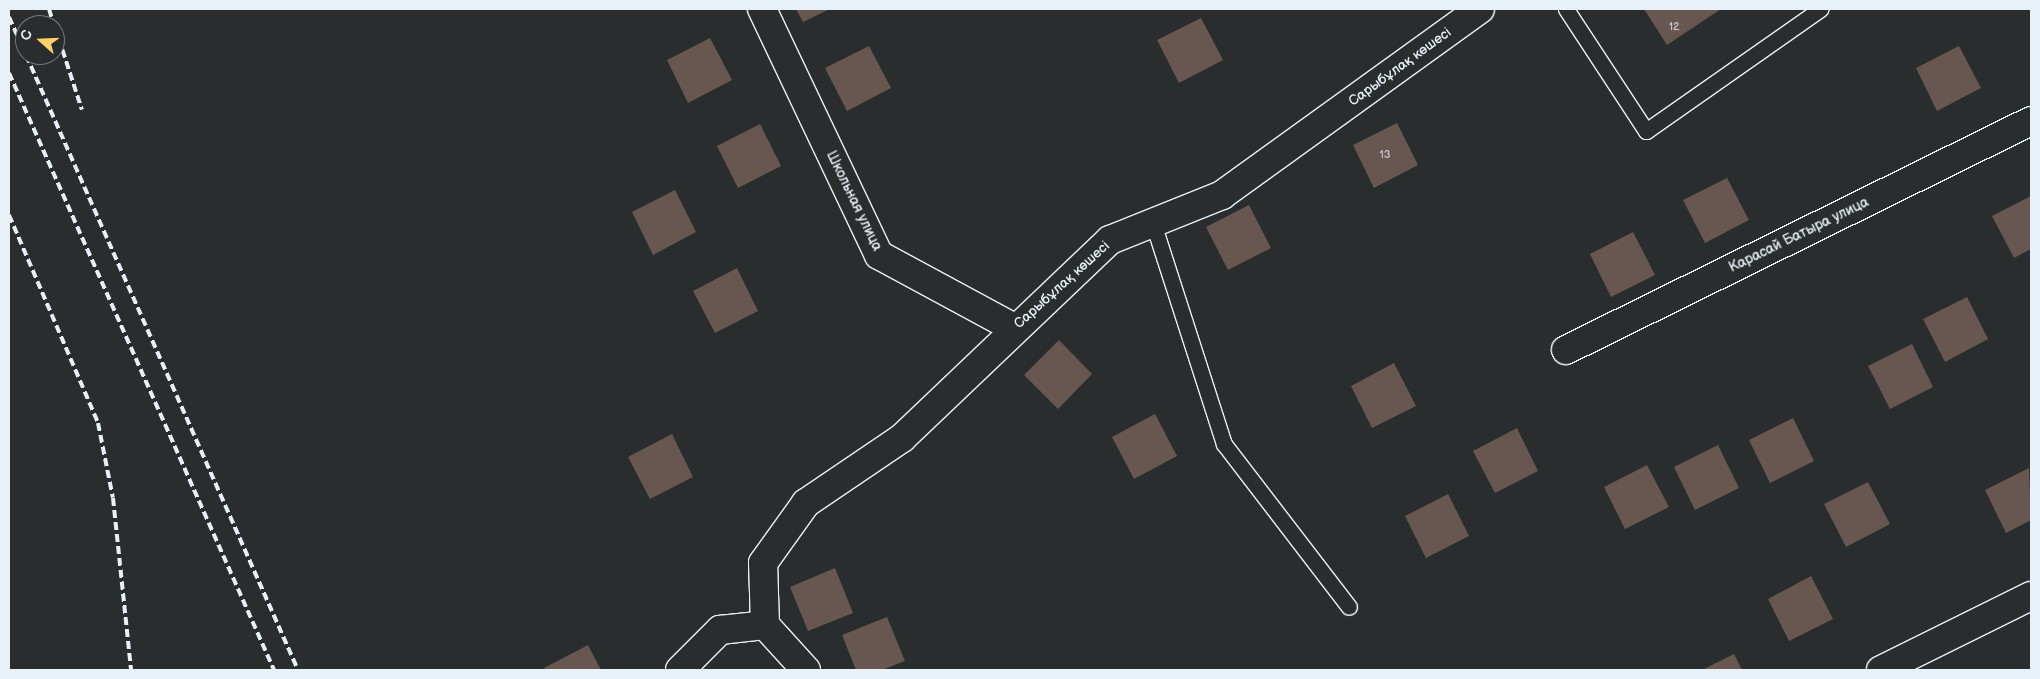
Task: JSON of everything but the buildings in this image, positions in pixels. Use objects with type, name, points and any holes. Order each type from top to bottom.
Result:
[{"type":"street","name":"Школьная улица","points":[[762,9],[879,256],[1014,328]]},
{"type":"street","name":"Сарыбұлақ көшесі","points":[[765,625],[763,563],[806,503],[902,438],[1014,328],[1110,240],[1222,195],[1480,9]]},
{"type":"street","name":"Карасай Батыра улица","points":[[1566,350],[2031,121]]},
{"type":"street","points":[[1881,670],[2031,596]]},
{"type":"street","points":[[680,670],[720,630],[765,625],[806,670]]},
{"type":"lane","points":[[1566,9],[1646,131],[1820,9]]},
{"type":"lane","points":[[1153,223],[1224,444],[1349,607]]},
{"type":"railway","points":[[49,9],[51,15]]},
{"type":"railway","points":[[9,17],[15,30]]},
{"type":"railway","points":[[65,58],[82,110]]},
{"type":"railway","points":[[30,65],[298,670]]},
{"type":"railway","points":[[9,73],[274,670]]},
{"type":"railway","points":[[9,215],[98,423],[113,498],[131,670]]}]
